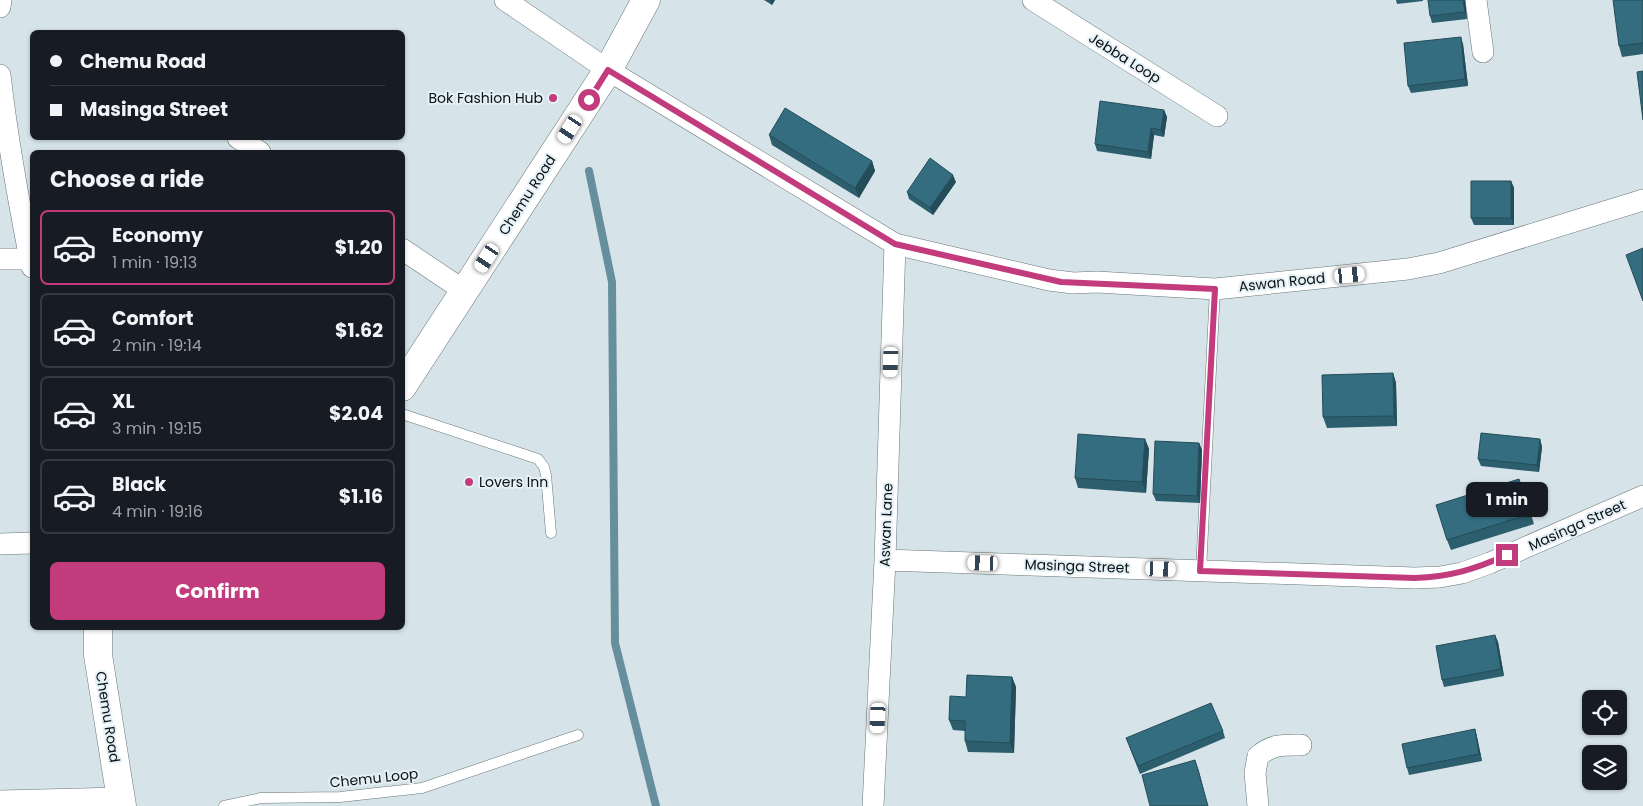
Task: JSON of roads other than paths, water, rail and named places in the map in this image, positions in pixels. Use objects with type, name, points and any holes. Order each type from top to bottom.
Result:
[{"type":"street","points":[[0,6],[1,0]]},
{"type":"street","name":"Aswan Road","points":[[505,0],[608,70],[895,244],[1050,280],[1073,283],[1097,282],[1215,289],[1408,269],[1439,262],[1643,200]]},
{"type":"street","name":"Chemu Road","points":[[405,383],[466,292],[608,70],[646,0]]},
{"type":"street","name":"Jebba Loop","points":[[1032,0],[1217,116]]},
{"type":"street","points":[[1476,0],[1483,52]]},
{"type":"street","points":[[0,75],[19,206],[30,254]]},
{"type":"street","points":[[241,140],[257,150]]},
{"type":"street","name":"Aswan Lane","points":[[873,806],[885,560],[895,244]]},
{"type":"street","points":[[405,251],[466,292]]},
{"type":"street","points":[[0,259],[30,263]]},
{"type":"street","name":"Masinga Street","points":[[885,560],[1405,578],[1440,577],[1462,573],[1490,563],[1643,496]]},
{"type":"street","points":[[0,544],[30,544]]},
{"type":"street","name":"Chemu Road","points":[[98,630],[98,655],[121,802]]},
{"type":"street","points":[[1258,806],[1255,773],[1258,756],[1277,745],[1301,745]]},
{"type":"street","points":[[0,802],[121,802]]},
{"type":"lane","points":[[1200,571],[1215,289]]},
{"type":"lane","points":[[405,415],[538,459],[544,467],[546,475],[551,533]]},
{"type":"lane","name":"Chemu Loop","points":[[224,806],[261,798],[343,802],[422,788],[578,735]]},
{"type":"waterway","points":[[589,171],[612,282],[615,643],[656,806]]},
{"type":"place","name":"Bok Fashion Hub","points":[[553,98]]},
{"type":"place","name":"Lovers Inn","points":[[469,482]]}]
